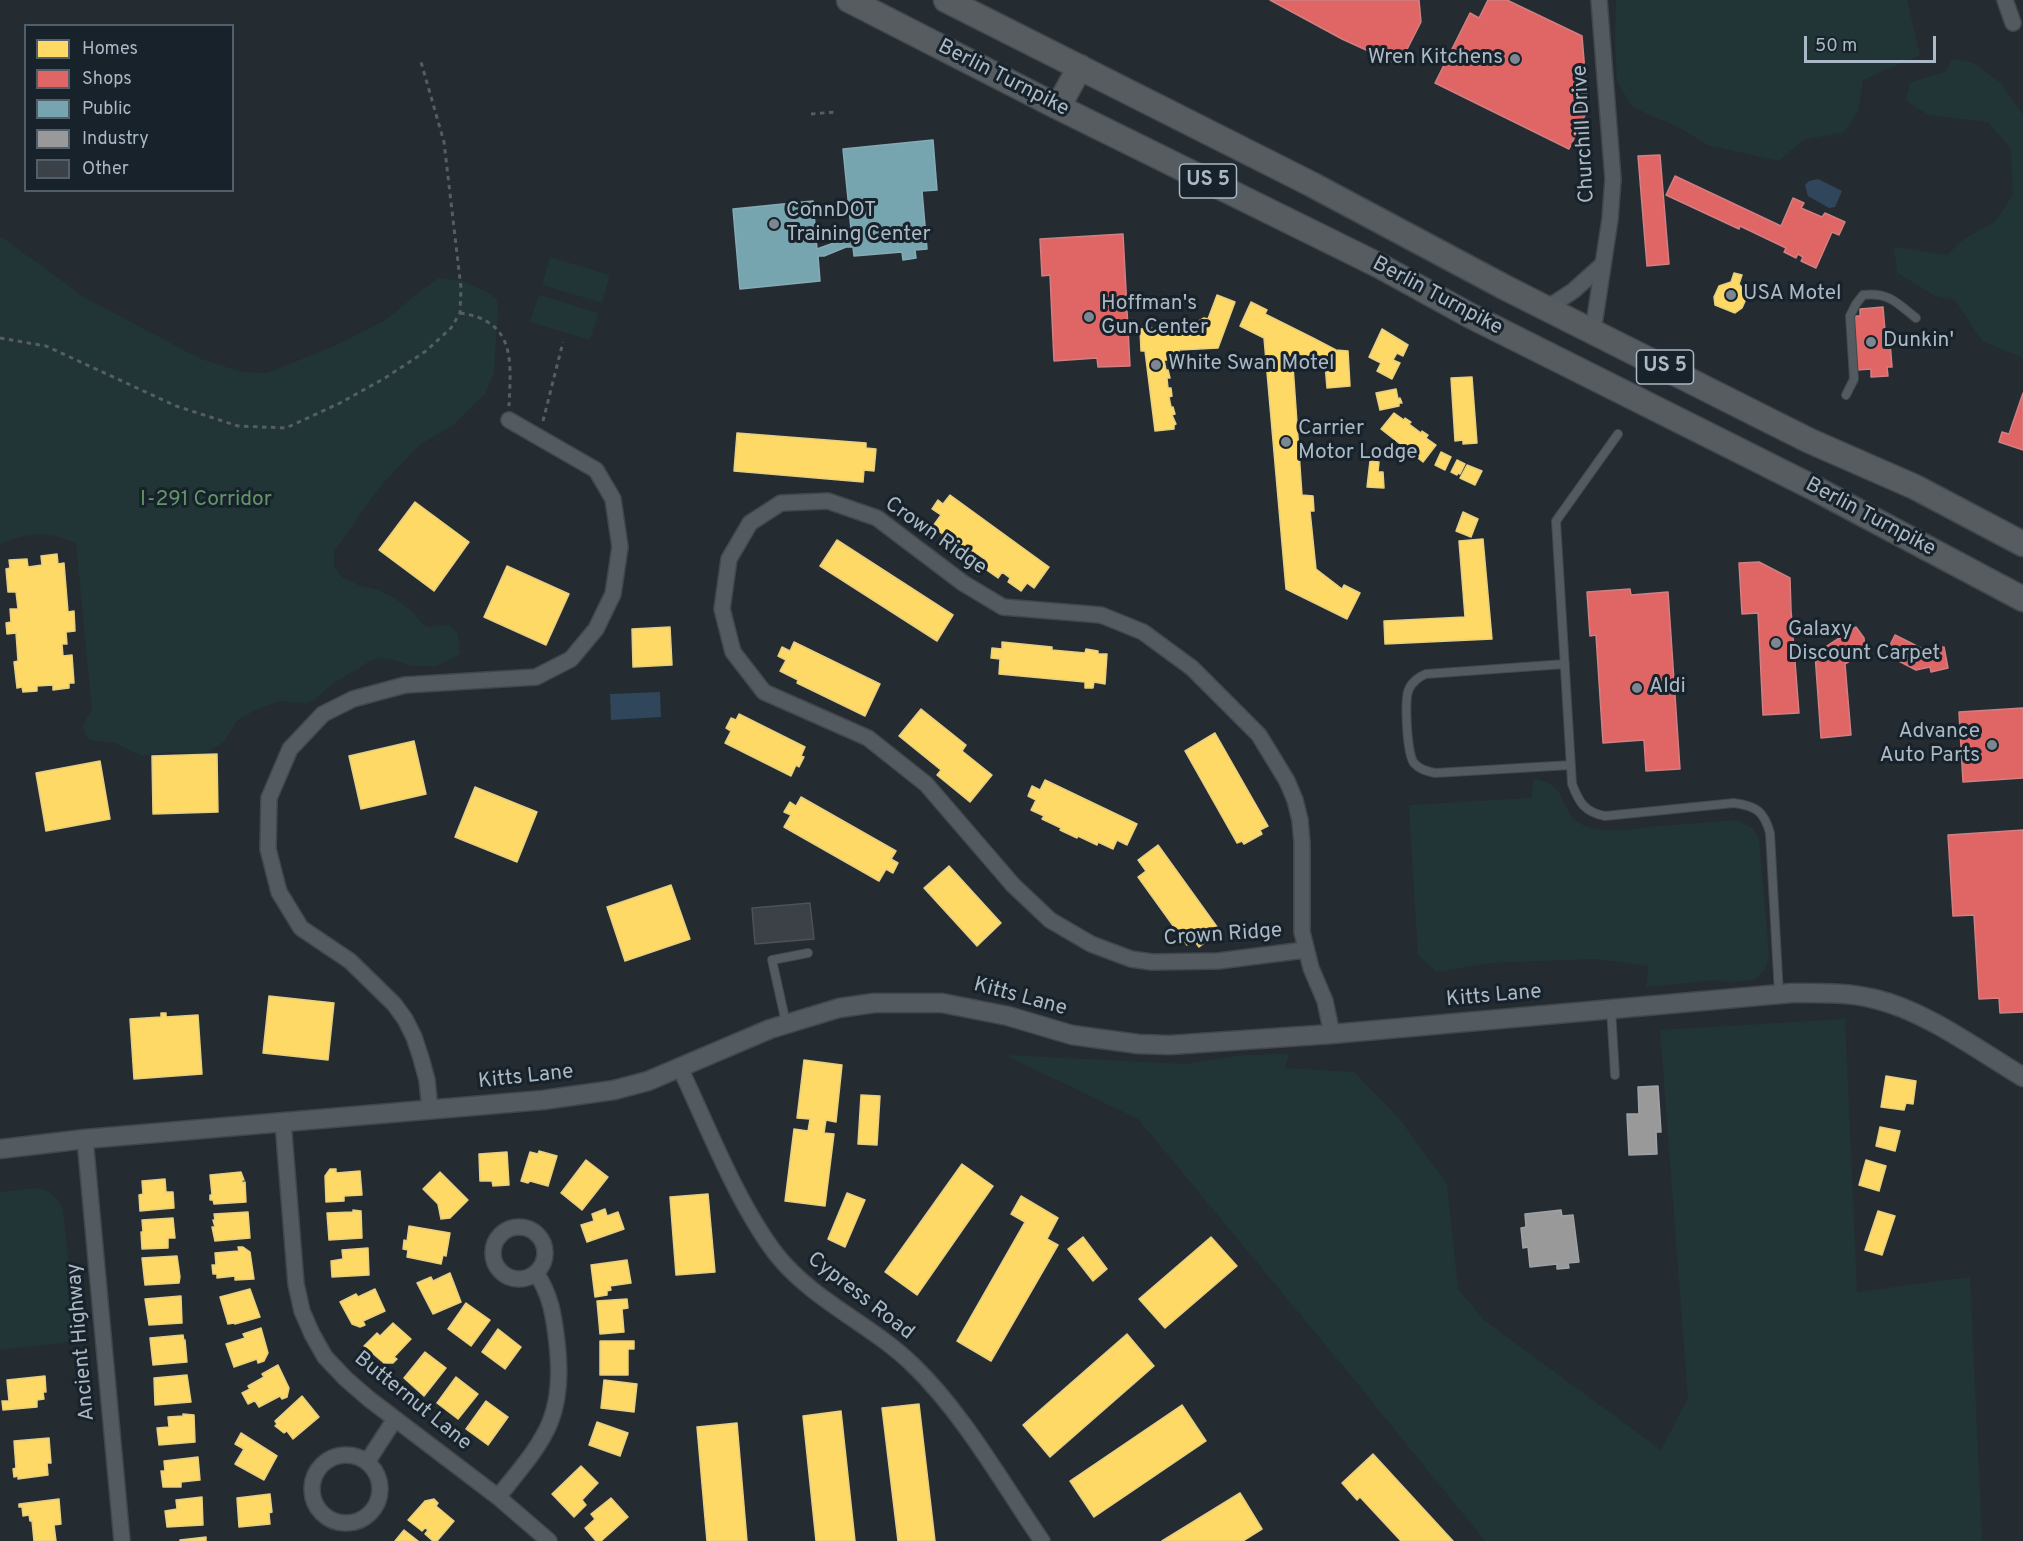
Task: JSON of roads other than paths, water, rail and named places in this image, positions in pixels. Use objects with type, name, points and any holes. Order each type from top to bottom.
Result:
[{"type":"highway","name":"Berlin Turnpike","points":[[849,0],[1814,488],[2023,599]]},
{"type":"highway","name":"Berlin Turnpike","points":[[946,0],[1311,184],[1506,288],[1810,441],[1915,487],[2023,543]]},
{"type":"highway","points":[[1058,107],[1080,67]]},
{"type":"highway","points":[[1469,315],[1494,309],[1506,288]]},
{"type":"street","name":"Churchill Drive","points":[[1593,331],[1610,219],[1613,179],[1599,0]]},
{"type":"street","points":[[2005,0],[2013,23]]},
{"type":"street","points":[[1546,308],[1574,291],[1602,265]]},
{"type":"street","points":[[430,1110],[427,1080],[421,1058],[405,1019],[394,1004],[350,961],[301,928],[279,892],[268,849],[269,798],[290,749],[323,714],[353,699],[405,685],[536,677],[571,659],[596,628],[613,594],[620,547],[614,499],[596,470],[509,420]]},
{"type":"street","name":"Crown Ridge","points":[[1305,950],[1218,961],[1152,962],[1131,959],[1091,944],[1050,920],[1013,885],[926,784],[868,738],[764,692],[733,652],[722,609],[729,559],[750,523],[781,503],[828,501],[877,518],[963,583],[1003,607],[1101,615],[1143,632],[1192,668],[1259,735],[1287,781],[1300,820],[1301,913],[1305,950],[1325,1001],[1332,1034]]},
{"type":"street","name":"Kitts Lane","points":[[0,1149],[85,1139],[543,1100],[614,1090],[680,1068],[741,1040],[786,1023],[839,1008],[931,1002],[973,1008],[1072,1035],[1138,1044],[1202,1044],[1779,994],[1849,994],[1898,1006],[1921,1016],[2023,1077]]},
{"type":"street","name":"Cypress Road","points":[[680,1068],[743,1201],[777,1255],[825,1300],[887,1342],[914,1366],[954,1412],[1042,1541]]},
{"type":"street","name":"Butternut Lane","points":[[282,1122],[292,1249],[302,1311],[325,1357],[346,1379],[498,1497],[549,1541]]},
{"type":"street","name":"Ancient Highway","points":[[85,1139],[122,1541]]},
{"type":"street","points":[[498,1497],[543,1438],[551,1422],[560,1388],[554,1314],[550,1298],[536,1273]]},
{"type":"street","points":[[367,1462],[395,1419]]},
{"type":"street","points":[[357,1456],[367,1462],[379,1480],[378,1501],[372,1510],[364,1518],[354,1522],[344,1523],[324,1515],[316,1506],[313,1495],[312,1483],[316,1472],[334,1457],[357,1456]]},
{"type":"lane","points":[[1846,395],[1854,379],[1850,316],[1863,295],[1876,294],[1892,298],[1916,318]]},
{"type":"lane","points":[[1618,434],[1556,521],[1572,784],[1579,803],[1595,814],[1605,816],[1734,803],[1758,810],[1766,819],[1770,833],[1779,994]]},
{"type":"lane","points":[[1565,664],[1419,676],[1409,688],[1407,697],[1409,752],[1413,762],[1423,771],[1435,773],[1571,765]]},
{"type":"lane","points":[[786,1023],[772,960],[808,953]]},
{"type":"lane","points":[[1611,1009],[1615,1076]]},
{"type":"water","points":[[1818,179],[1842,191],[1835,207],[1829,208],[1808,196],[1805,185],[1809,181]]},
{"type":"water","points":[[660,692],[661,717],[611,720],[610,694]]},
{"type":"place","name":"Wren Kitchens","points":[[1515,59]]},
{"type":"place","name":"ConnDOT Training Center","points":[[774,224]]},
{"type":"place","name":"USA Motel","points":[[1731,295]]},
{"type":"place","name":"Hoffman's Gun Center","points":[[1089,317]]},
{"type":"place","name":"Dunkin'","points":[[1871,342]]},
{"type":"place","name":"White Swan Motel","points":[[1156,365]]},
{"type":"place","name":"Carrier Motor Lodge","points":[[1286,442]]},
{"type":"place","name":"Galaxy Discount Carpet","points":[[1776,643]]},
{"type":"place","name":"Aldi","points":[[1637,688]]},
{"type":"place","name":"Advance Auto Parts","points":[[1992,745]]},
{"type":"park label","name":"I-291 Corridor","points":[[206,501]]}]
